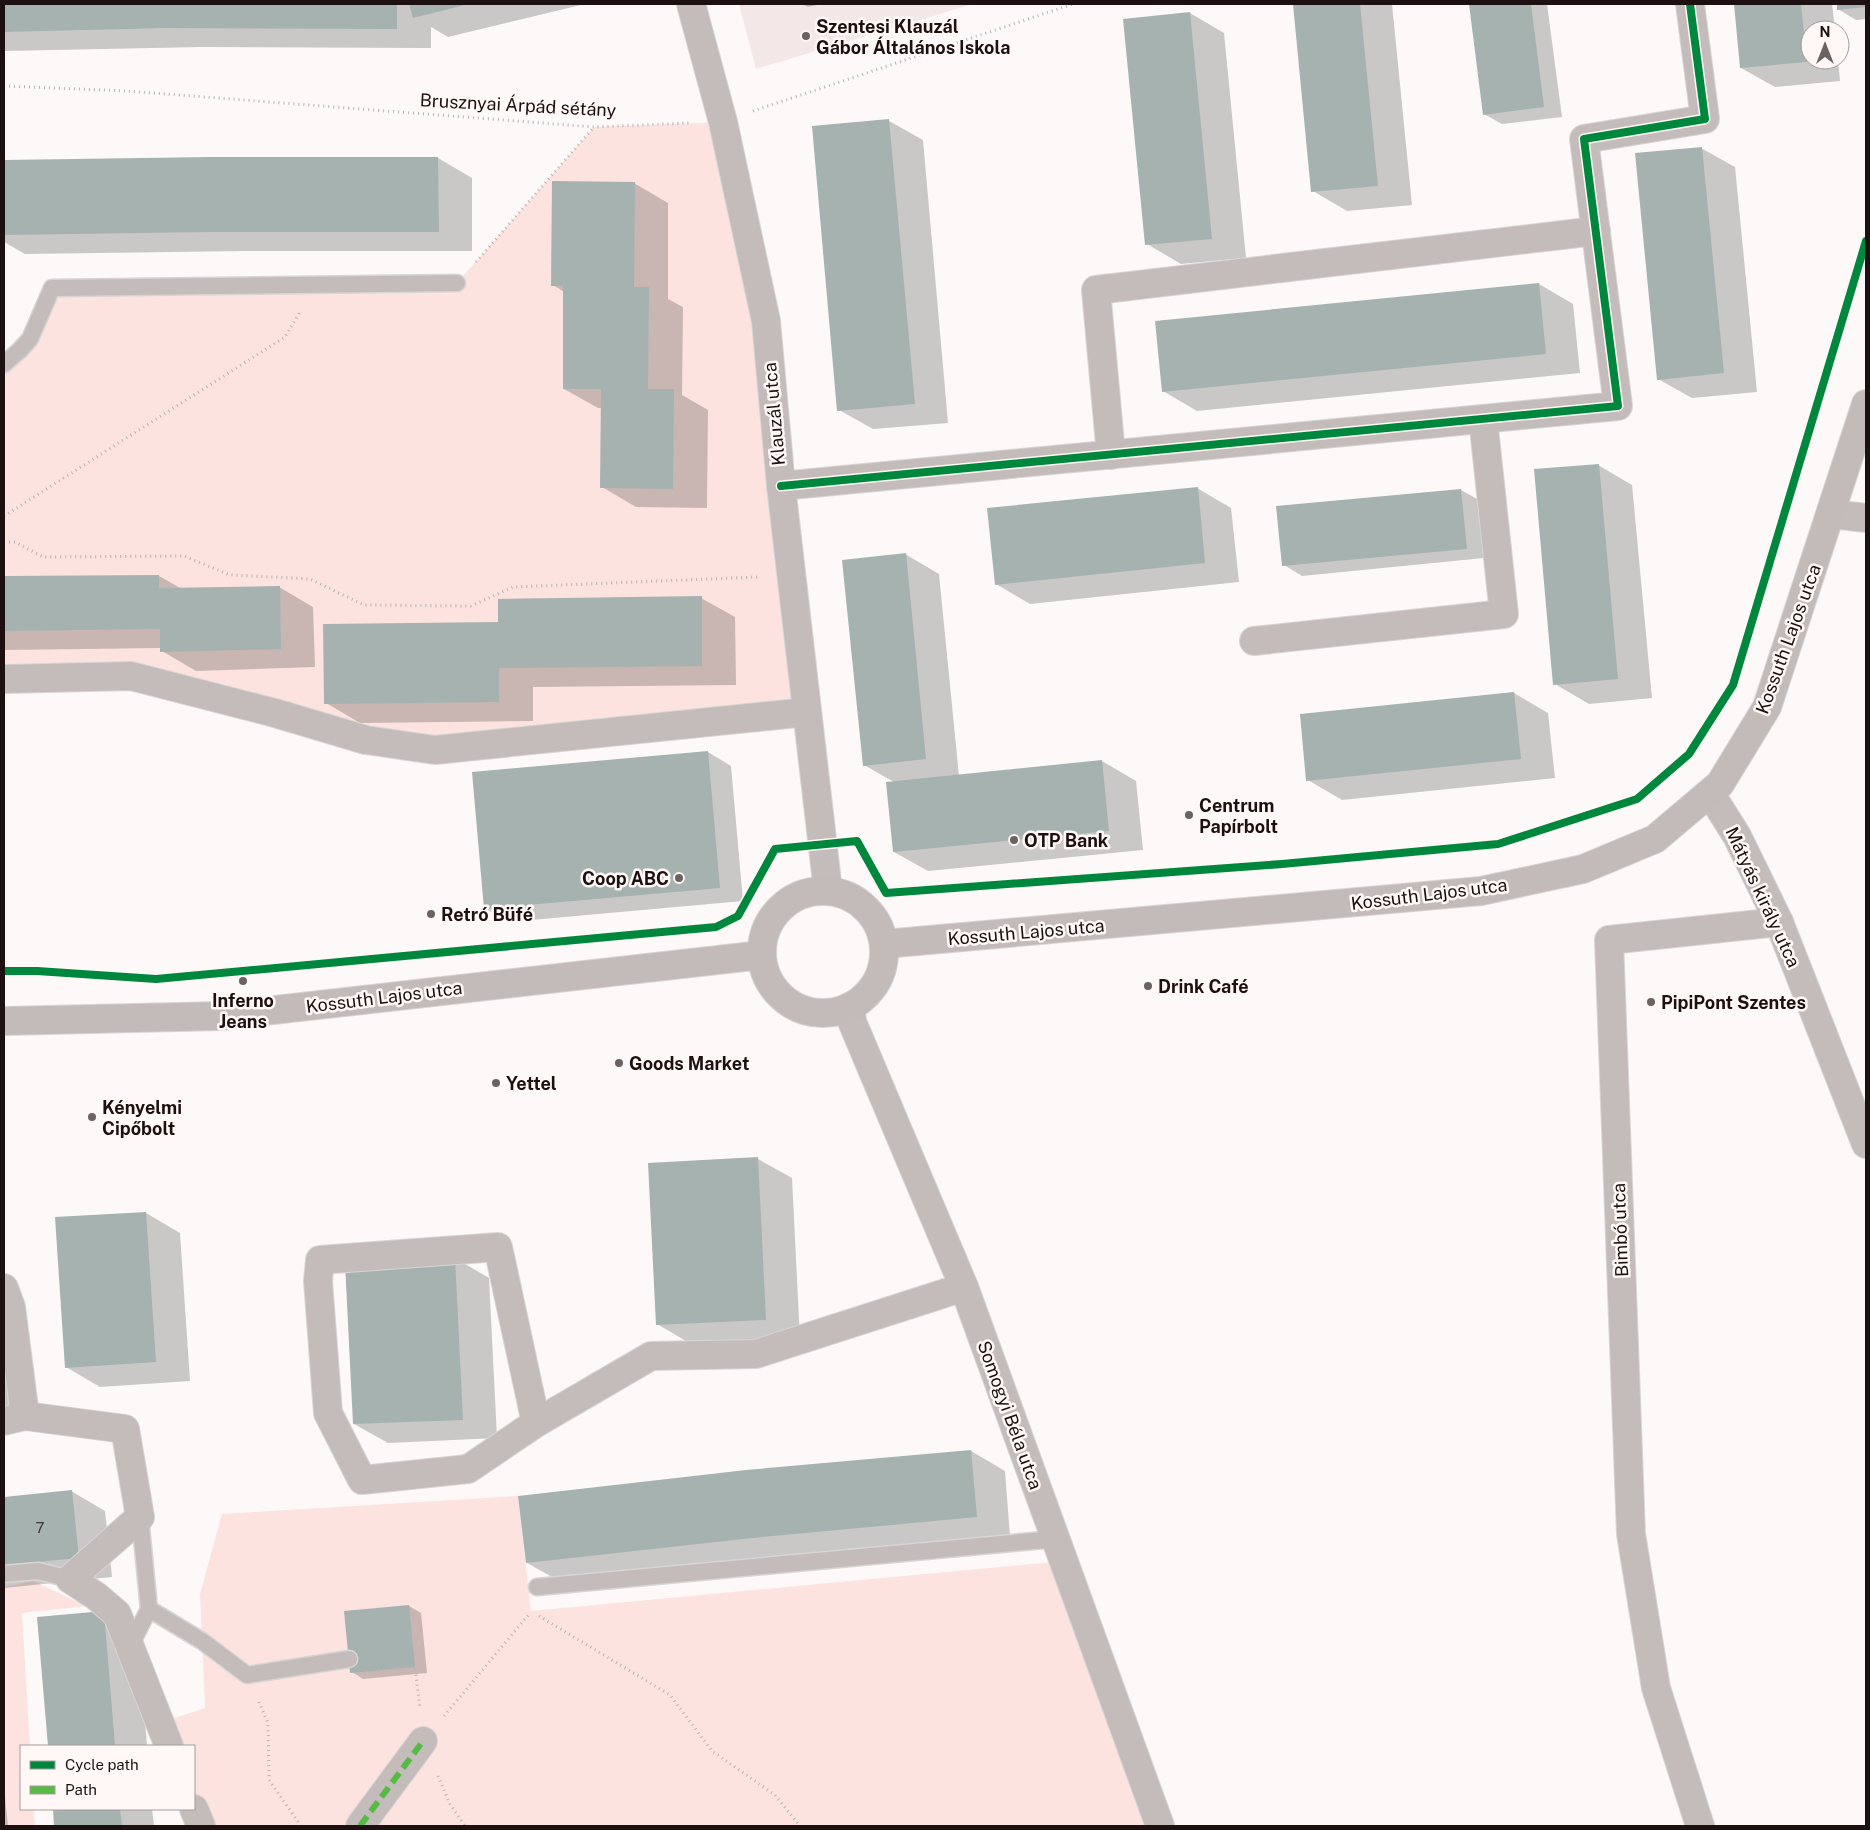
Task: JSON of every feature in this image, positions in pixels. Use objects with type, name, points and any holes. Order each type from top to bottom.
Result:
[{"type":"street","name":"Klauzál utca","points":[[691,4],[722,122],[766,321],[781,486],[828,891]]},
{"type":"street","points":[[781,486],[1618,406],[1584,139],[1705,119],[1690,4]]},
{"type":"street","points":[[1111,454],[1096,290],[1596,231]]},
{"type":"street","name":"Kossuth Lajos utca","points":[[884,944],[1481,892],[1583,869],[1655,839],[1720,784],[1767,707],[1866,404]]},
{"type":"street","points":[[1254,641],[1504,614],[1484,419]]},
{"type":"street","points":[[1831,514],[1866,518]]},
{"type":"street","points":[[4,680],[131,676],[275,713],[366,740],[435,750],[808,712]]},
{"type":"street","name":"Mátyás király utca","points":[[1710,793],[1737,836],[1779,922],[1866,1144]]},
{"type":"street","points":[[814,891],[828,891],[849,896],[864,905],[876,919],[884,944],[885,955],[880,976],[870,993],[854,1006],[835,1013],[816,1014],[798,1009],[783,999],[771,984],[764,968],[761,950],[764,933],[772,918],[784,905],[798,896],[814,891]]},
{"type":"street","name":"Bimbó utca","points":[[1700,1826],[1656,1688],[1631,1534],[1609,940],[1779,922]]},
{"type":"street","name":"Kossuth Lajos utca","points":[[4,1020],[222,1016],[762,955]]},
{"type":"street","name":"Somogyi Béla utca","points":[[849,1007],[853,1024],[964,1287],[1160,1826]]},
{"type":"street","points":[[536,1423],[498,1247],[320,1260],[318,1281],[328,1413],[362,1480],[468,1469],[536,1423],[651,1356],[756,1354],[964,1287]]},
{"type":"street","points":[[4,1288],[11,1307],[14,1419],[126,1429],[140,1517],[70,1579],[96,1596],[116,1614],[169,1745]]},
{"type":"street","points":[[360,1826],[423,1741]]},
{"type":"street","points":[[194,1810],[201,1826]]},
{"type":"lane","points":[[4,364],[30,339],[52,288],[457,284]]},
{"type":"lane","points":[[130,1646],[149,1609],[140,1517]]},
{"type":"lane","points":[[537,1588],[1055,1539]]},
{"type":"lane","points":[[4,1574],[38,1571],[70,1579]]},
{"type":"lane","points":[[149,1609],[202,1641],[247,1676],[345,1659]]},
{"type":"path","points":[[457,284],[594,127]]},
{"type":"path","points":[[4,516],[285,337],[315,285]]},
{"type":"path","points":[[4,542],[15,542],[43,557],[184,556],[230,575],[310,579],[364,604],[471,606],[513,586],[791,576]]},
{"type":"path","points":[[423,1741],[531,1611],[670,1695],[712,1751],[775,1795],[800,1826]]},
{"type":"path","points":[[345,1659],[350,1673],[415,1667],[423,1741],[450,1804],[465,1826]]},
{"type":"path","points":[[247,1676],[268,1723],[269,1780],[302,1826]]},
{"type":"shaded area","name":"Szentesi Klauzál Gábor Általános Iskola","points":[[739,4],[973,4],[756,69]]},
{"type":"shaded area","points":[[723,122],[766,321],[807,712],[435,750],[131,676],[4,679],[4,364],[20,350],[52,288],[457,283],[594,127]]},
{"type":"shaded area","points":[[518,1496],[531,1611],[1063,1561],[1160,1826],[200,1826],[194,1810],[195,1745],[169,1745],[160,1723],[205,1708],[200,1594],[222,1514]]},
{"type":"shaded area","points":[[33,1581],[87,1606],[22,1613],[30,1745],[20,1745],[20,1810],[34,1810],[35,1826],[4,1826],[4,1587]]},
{"type":"building","points":[[4,4],[397,4],[397,29],[166,28],[4,32]]},
{"type":"building","points":[[409,4],[469,4],[413,18]]},
{"type":"building","points":[[1293,4],[1360,4],[1378,186],[1311,192]]},
{"type":"building","points":[[1469,4],[1531,4],[1544,107],[1483,115]]},
{"type":"building","points":[[1734,4],[1801,4],[1803,20],[1800,20],[1800,63],[1740,68]]},
{"type":"building","points":[[1837,4],[1866,4],[1866,7],[1837,10]]},
{"type":"building","points":[[1190,12],[1212,239],[1145,245],[1123,19]]},
{"type":"building","points":[[889,119],[915,404],[837,411],[812,126]]},
{"type":"building","points":[[1702,147],[1724,373],[1657,380],[1635,153]]},
{"type":"building","points":[[211,157],[438,157],[439,232],[211,232],[4,235],[4,160]]},
{"type":"building","points":[[552,181],[635,182],[634,287],[649,287],[648,389],[674,389],[673,489],[600,488],[601,389],[563,389],[563,286],[551,286]]},
{"type":"building","points":[[1539,283],[1546,354],[1162,392],[1155,321]]},
{"type":"building","points":[[1599,464],[1618,679],[1553,685],[1534,469]]},
{"type":"building","points":[[1198,487],[1205,563],[995,585],[987,508]]},
{"type":"building","points":[[1461,489],[1467,549],[1282,566],[1276,506]]},
{"type":"building","points":[[906,553],[926,759],[863,766],[842,560]]},
{"type":"building","points":[[159,575],[159,588],[280,586],[281,649],[160,652],[160,629],[4,631],[4,576]]},
{"type":"building","points":[[702,596],[702,666],[499,668],[499,702],[324,704],[323,624],[498,622],[498,599]]},
{"type":"building","points":[[1514,692],[1521,759],[1306,781],[1300,714]]},
{"type":"building","points":[[708,751],[720,888],[484,909],[472,772]]},
{"type":"building","points":[[1102,760],[1109,831],[893,852],[886,782]]},
{"type":"building","points":[[758,1157],[766,1320],[656,1325],[648,1163]]},
{"type":"building","points":[[146,1212],[156,1362],[65,1368],[55,1217]]},
{"type":"building","points":[[455,1257],[463,1420],[353,1424],[345,1263]]},
{"type":"building","points":[[971,1450],[977,1517],[752,1538],[526,1563],[518,1496],[746,1470]]},
{"type":"building","points":[[72,1490],[79,1558],[4,1565],[4,1497]]},
{"type":"building","points":[[409,1605],[415,1667],[350,1673],[344,1611]]},
{"type":"building","points":[[104,1611],[115,1745],[48,1745],[37,1617]]},
{"type":"building","points":[[53,1810],[120,1810],[122,1826],[54,1826]]},
{"type":"marked path","points":[[360,1826],[423,1741]]},
{"type":"cycle path","points":[[781,486],[1618,406],[1584,139],[1705,119],[1690,4]]},
{"type":"cycle path","points":[[4,971],[37,971],[156,979],[716,927],[738,916],[775,849],[857,841],[886,893],[1282,864],[1498,844],[1637,799],[1689,754],[1733,685],[1866,241]]},
{"type":"place","name":"Szentesi Klauzál Gábor Általános Iskola","points":[[806,36]]},
{"type":"place","name":"Centrum Papírbolt","points":[[1189,815]]},
{"type":"place","name":"OTP Bank","points":[[1014,840]]},
{"type":"place","name":"Coop ABC","points":[[679,878]]},
{"type":"place","name":"Retró Büfé","points":[[431,914]]},
{"type":"place","name":"Inferno Jeans","points":[[243,981]]},
{"type":"place","name":"Drink Café","points":[[1148,986]]},
{"type":"place","name":"PipiPont Szentes","points":[[1651,1002]]},
{"type":"place","name":"Goods Market","points":[[619,1063]]},
{"type":"place","name":"Yettel","points":[[496,1083]]},
{"type":"place","name":"Kényelmi Cipőbolt","points":[[92,1117]]}]
